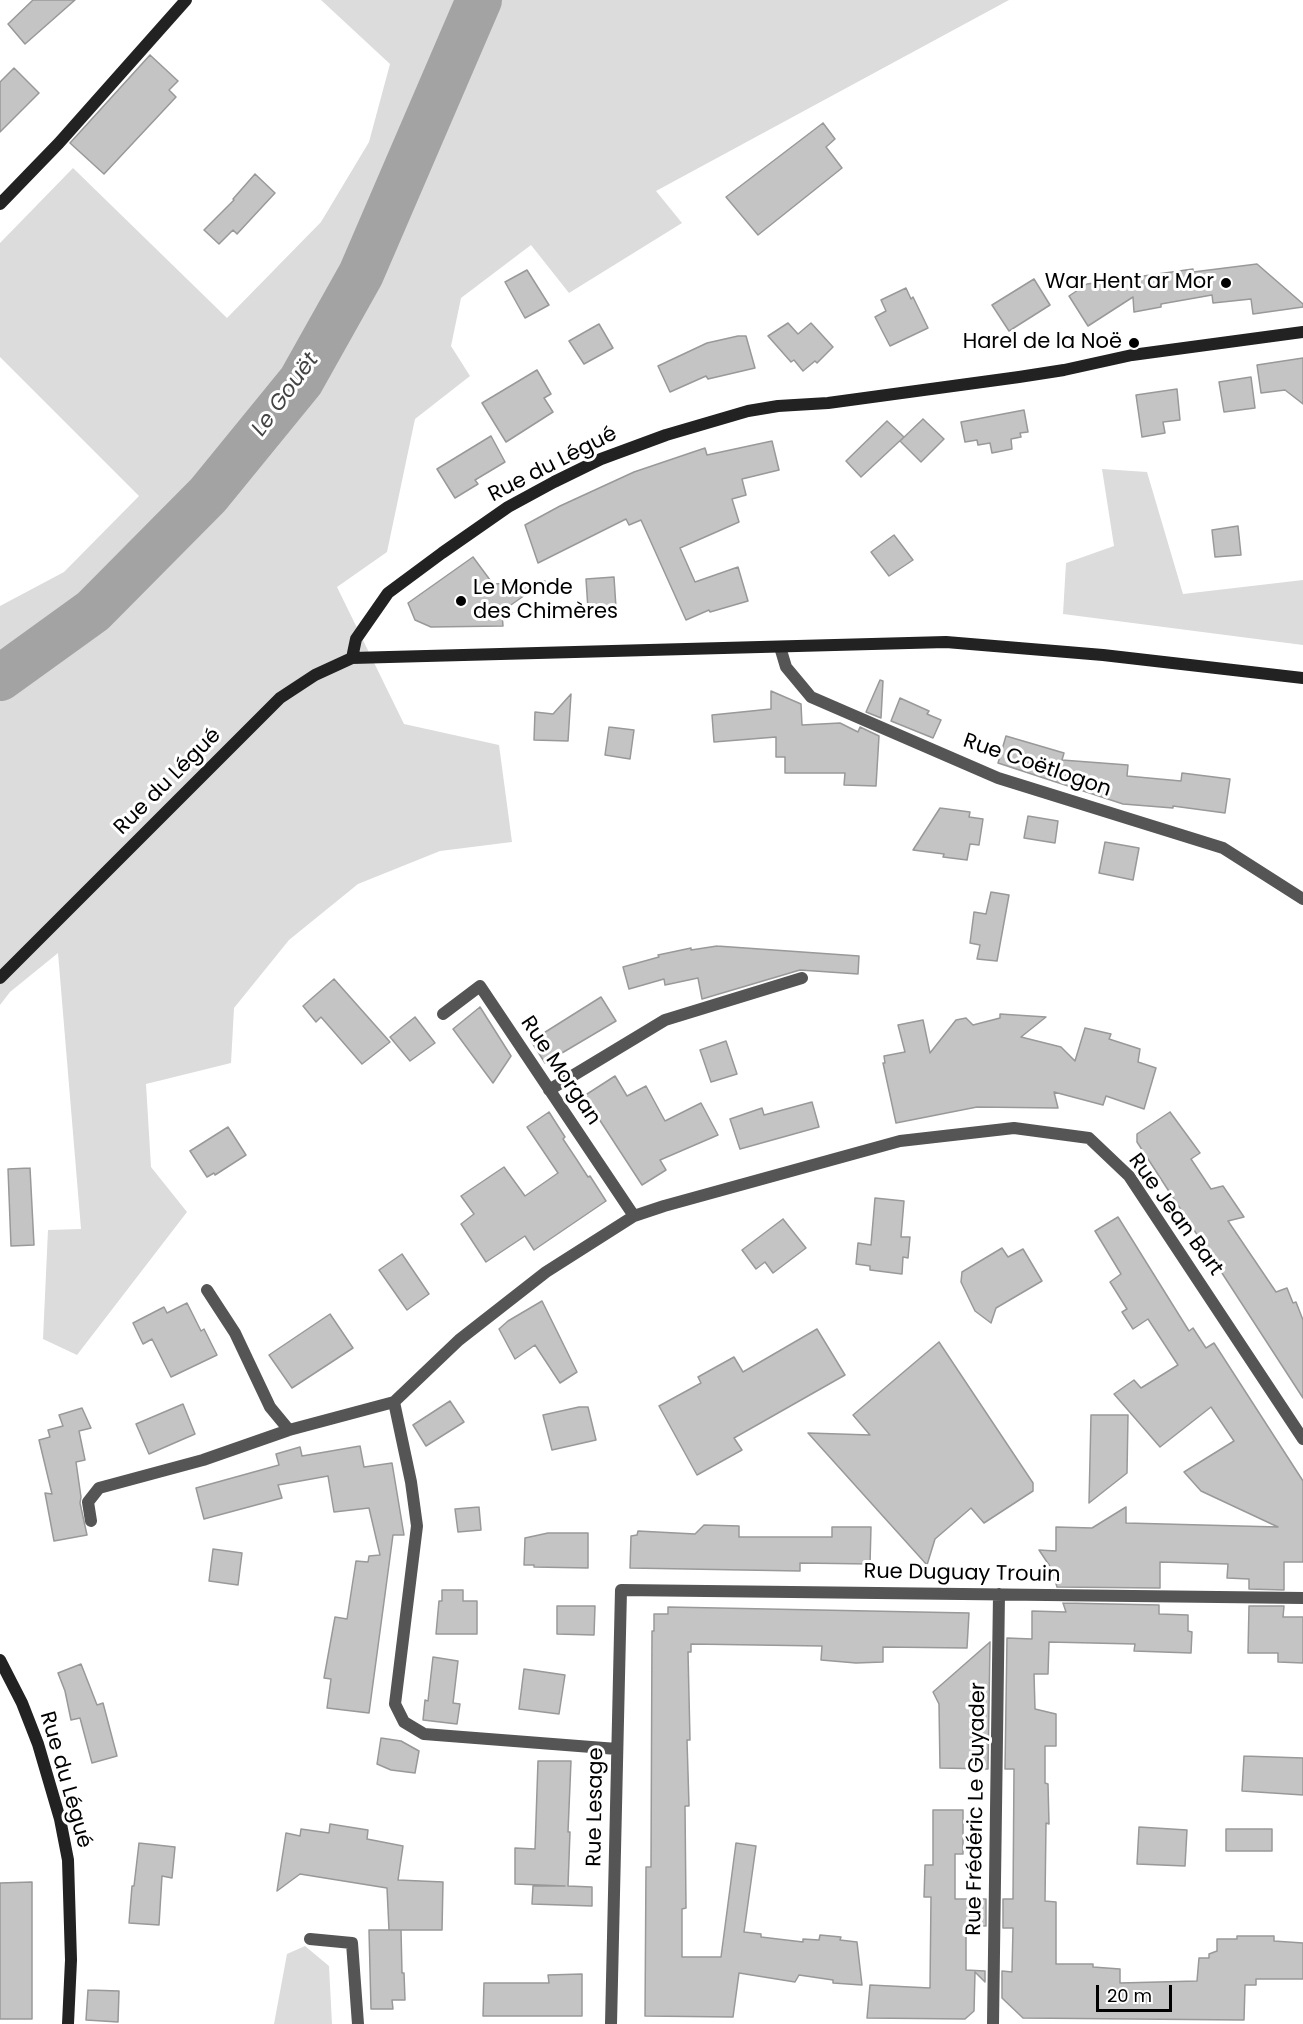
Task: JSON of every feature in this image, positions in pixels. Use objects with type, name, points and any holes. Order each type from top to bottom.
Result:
[{"type":"street","points":[[0,204],[59,143],[186,0]]},
{"type":"street","name":"Rue du Légué","points":[[0,978],[280,698],[315,675],[352,658],[356,639],[388,594],[508,507],[554,482],[601,459],[666,435],[738,414],[778,406],[828,403],[1019,377],[1154,352],[1303,332]]},
{"type":"street","points":[[352,658],[946,642],[1103,655],[1303,678]]},
{"type":"street","name":"Rue Coëtlogon","points":[[780,647],[786,667],[811,697],[998,777],[1223,848],[1303,899]]},
{"type":"street","points":[[549,1090],[665,1020],[802,978]]},
{"type":"street","name":"Rue Morgan","points":[[443,1014],[480,986],[634,1216]]},
{"type":"street","name":"Rue Jean Bart","points":[[394,1402],[459,1340],[546,1272],[634,1216],[900,1141],[1014,1128],[1089,1138],[1129,1176],[1303,1438]]},
{"type":"street","points":[[207,1290],[236,1333],[270,1407],[289,1430]]},
{"type":"street","points":[[91,1521],[88,1502],[99,1488],[203,1460],[289,1430],[394,1402],[411,1482],[417,1526],[394,1704],[404,1722],[424,1734],[617,1749]]},
{"type":"street","name":"Rue Lesage","points":[[611,2024],[621,1590]]},
{"type":"street","name":"Rue Duguay Trouin","points":[[621,1590],[1303,1598]]},
{"type":"street","name":"Rue Frédéric Le Guyader","points":[[993,2024],[999,1594]]},
{"type":"street","name":"Rue du Légué","points":[[0,1660],[22,1703],[38,1744],[60,1819],[68,1860],[71,1948],[68,2024]]},
{"type":"street","points":[[310,1939],[352,1943],[358,2024]]},
{"type":"shaded area","points":[[321,0],[1009,0],[656,191],[682,223],[569,293],[531,245],[461,298],[451,346],[470,376],[415,419],[387,552],[337,587],[404,724],[499,745],[512,842],[440,851],[358,884],[289,940],[234,1008],[231,1063],[146,1084],[151,1167],[187,1212],[77,1355],[43,1339],[48,1230],[81,1229],[58,953],[10,992],[0,1005],[0,606],[64,572],[139,496],[0,357],[0,243],[73,168],[227,318],[321,222],[369,142],[390,64]]},
{"type":"shaded area","points":[[1102,469],[1147,472],[1183,594],[1303,580],[1303,645],[1063,614],[1066,563],[1114,546]]},
{"type":"shaded area","points":[[305,1946],[329,1966],[332,2024],[274,2024],[287,1954]]},
{"type":"building","points":[[33,0],[75,0],[25,44],[8,24]]},
{"type":"building","points":[[150,55],[178,81],[169,90],[176,97],[104,174],[70,143]]},
{"type":"building","points":[[14,68],[39,93],[0,132],[0,82]]},
{"type":"building","points":[[823,123],[835,139],[826,147],[842,168],[758,235],[726,197]]},
{"type":"building","points":[[255,174],[275,193],[237,234],[233,230],[219,244],[204,230],[234,200]]},
{"type":"building","points":[[1257,264],[1303,304],[1303,307],[1253,314],[1251,299],[1213,303],[1212,295],[1161,304],[1161,307],[1134,312],[1133,297],[1088,326],[1069,296],[1087,284],[1193,269],[1193,272]]},
{"type":"building","points":[[527,270],[549,305],[525,318],[505,282]]},
{"type":"building","points":[[1034,279],[1050,305],[1009,331],[992,305]]},
{"type":"building","points":[[906,288],[928,328],[890,346],[875,317],[886,311],[881,300]]},
{"type":"building","points":[[788,323],[798,334],[811,323],[833,347],[817,363],[815,361],[803,371],[794,360],[791,362],[768,336]]},
{"type":"building","points":[[599,324],[613,348],[584,364],[569,341]]},
{"type":"building","points":[[746,336],[755,368],[708,379],[706,376],[670,392],[658,366],[707,343]]},
{"type":"building","points":[[1303,358],[1303,404],[1285,390],[1261,393],[1257,365]]},
{"type":"building","points":[[537,370],[551,394],[544,398],[553,412],[506,442],[482,403]]},
{"type":"building","points":[[1251,377],[1255,408],[1224,412],[1219,382]]},
{"type":"building","points":[[1177,389],[1180,420],[1163,422],[1165,433],[1142,437],[1136,395]]},
{"type":"building","points":[[1024,410],[1028,432],[1020,433],[1021,437],[1011,439],[1012,449],[992,453],[990,443],[978,445],[977,440],[965,442],[961,422]]},
{"type":"building","points":[[923,419],[944,439],[921,462],[900,441]]},
{"type":"building","points":[[887,421],[904,437],[861,477],[846,461]]},
{"type":"building","points":[[491,436],[505,462],[475,480],[478,484],[455,498],[437,469]]},
{"type":"building","points":[[772,441],[779,470],[742,479],[746,495],[732,499],[739,522],[680,548],[695,582],[738,567],[748,601],[710,612],[709,610],[686,620],[641,520],[629,525],[626,519],[538,563],[525,525],[560,506],[634,472],[705,448],[707,455]]},
{"type":"building","points":[[1238,526],[1241,555],[1215,557],[1212,530]]},
{"type":"building","points":[[894,535],[913,560],[889,576],[871,552]]},
{"type":"building","points":[[473,557],[493,584],[545,581],[508,607],[512,613],[502,614],[503,626],[431,627],[415,620],[408,603]]},
{"type":"building","points":[[614,577],[616,608],[588,609],[586,579]]},
{"type":"building","points":[[880,680],[883,681],[881,718],[866,712]]},
{"type":"building","points":[[771,691],[801,704],[802,725],[840,723],[858,732],[860,727],[879,736],[876,786],[844,785],[845,773],[785,773],[785,757],[776,757],[776,737],[714,742],[712,715],[771,709]]},
{"type":"building","points":[[571,694],[568,741],[534,740],[535,712],[553,714]]},
{"type":"building","points":[[900,698],[929,711],[927,714],[941,720],[933,738],[891,721]]},
{"type":"building","points":[[609,727],[634,730],[630,759],[605,755]]},
{"type":"building","points":[[1006,736],[1064,753],[1062,760],[1128,765],[1127,776],[1181,781],[1182,773],[1230,779],[1225,813],[1173,806],[1173,808],[1123,804],[998,763]]},
{"type":"building","points":[[940,808],[970,812],[969,817],[983,819],[979,845],[970,844],[967,860],[913,850]]},
{"type":"building","points":[[1028,816],[1058,821],[1055,843],[1024,838]]},
{"type":"building","points":[[1105,842],[1139,848],[1133,880],[1099,873]]},
{"type":"building","points":[[991,892],[1009,895],[997,961],[977,959],[980,945],[970,943],[974,912],[986,914]]},
{"type":"building","points":[[717,946],[859,956],[858,974],[800,970],[702,999],[698,978],[665,985],[664,979],[629,989],[623,967],[659,957],[658,955],[691,948],[691,950]]},
{"type":"building","points":[[334,979],[390,1042],[362,1064],[321,1017],[316,1022],[303,1006]]},
{"type":"building","points":[[601,997],[616,1021],[545,1063],[531,1041]]},
{"type":"building","points":[[480,1007],[511,1056],[493,1083],[453,1029]]},
{"type":"building","points":[[1000,1014],[1046,1017],[1021,1037],[1061,1047],[1075,1061],[1085,1028],[1111,1034],[1109,1039],[1140,1049],[1138,1062],[1156,1068],[1144,1109],[1106,1096],[1103,1105],[1054,1092],[1058,1108],[977,1107],[896,1123],[883,1063],[885,1063],[884,1056],[905,1052],[898,1025],[923,1020],[930,1053],[956,1020],[966,1018],[973,1025],[1000,1018]]},
{"type":"building","points":[[415,1017],[435,1043],[410,1061],[390,1037]]},
{"type":"building","points":[[726,1041],[737,1074],[711,1082],[700,1050]]},
{"type":"building","points":[[615,1076],[627,1096],[646,1086],[665,1121],[701,1103],[718,1135],[660,1160],[666,1170],[642,1185],[584,1096]]},
{"type":"building","points":[[812,1102],[819,1127],[740,1149],[730,1119],[762,1108],[764,1115]]},
{"type":"building","points":[[549,1112],[565,1137],[563,1139],[606,1201],[534,1250],[525,1236],[486,1262],[461,1224],[474,1214],[461,1196],[504,1167],[525,1196],[558,1173],[527,1127]]},
{"type":"building","points":[[1170,1112],[1200,1153],[1191,1159],[1211,1189],[1223,1186],[1244,1217],[1228,1221],[1276,1292],[1287,1288],[1293,1303],[1296,1302],[1303,1320],[1303,1398],[1137,1142],[1137,1134]]},
{"type":"building","points":[[228,1127],[246,1155],[215,1175],[214,1173],[207,1177],[190,1151]]},
{"type":"building","points":[[30,1168],[34,1245],[11,1246],[8,1169]]},
{"type":"building","points":[[875,1198],[904,1201],[901,1237],[910,1237],[908,1258],[903,1257],[902,1274],[870,1270],[870,1266],[856,1264],[858,1243],[871,1245]]},
{"type":"building","points":[[1118,1217],[1189,1331],[1193,1328],[1206,1348],[1214,1343],[1303,1481],[1303,1562],[1284,1562],[1284,1590],[1249,1589],[1249,1579],[1227,1578],[1228,1564],[1160,1562],[1160,1588],[1057,1587],[1051,1568],[1039,1550],[1056,1551],[1056,1527],[1092,1528],[1126,1507],[1126,1523],[1278,1527],[1201,1491],[1184,1472],[1234,1441],[1211,1407],[1160,1447],[1114,1394],[1134,1380],[1141,1388],[1178,1365],[1148,1319],[1133,1329],[1122,1312],[1127,1309],[1110,1282],[1121,1274],[1095,1231]]},
{"type":"building","points":[[783,1219],[806,1248],[773,1273],[765,1262],[756,1269],[742,1250]]},
{"type":"building","points":[[1002,1248],[1008,1257],[1023,1249],[1042,1281],[996,1308],[991,1323],[975,1311],[961,1282],[962,1272]]},
{"type":"building","points":[[402,1254],[429,1294],[407,1310],[379,1270]]},
{"type":"building","points":[[542,1301],[577,1372],[560,1383],[535,1345],[515,1359],[499,1329]]},
{"type":"building","points":[[187,1303],[201,1331],[204,1329],[217,1355],[171,1377],[152,1339],[143,1344],[133,1323],[164,1307],[167,1313]]},
{"type":"building","points":[[330,1314],[353,1348],[292,1388],[269,1355]]},
{"type":"building","points":[[817,1329],[845,1375],[734,1438],[742,1450],[697,1475],[659,1406],[701,1383],[698,1377],[734,1357],[743,1372]]},
{"type":"building","points":[[939,1342],[1033,1483],[1033,1491],[984,1523],[971,1508],[935,1539],[927,1565],[808,1433],[870,1435],[853,1415]]},
{"type":"building","points":[[450,1401],[464,1422],[426,1446],[413,1425]]},
{"type":"building","points":[[183,1404],[195,1434],[149,1454],[136,1424]]},
{"type":"building","points":[[588,1407],[596,1440],[552,1450],[543,1415]]},
{"type":"building","points":[[82,1408],[91,1428],[79,1431],[85,1460],[76,1462],[80,1503],[87,1535],[54,1541],[45,1493],[52,1494],[39,1440],[50,1437],[48,1430],[63,1426],[59,1415]]},
{"type":"building","points":[[1091,1415],[1128,1415],[1127,1473],[1089,1503]]},
{"type":"building","points":[[360,1446],[364,1467],[392,1463],[404,1535],[393,1535],[369,1713],[327,1708],[331,1679],[324,1678],[335,1617],[347,1619],[356,1561],[368,1562],[369,1556],[380,1555],[369,1508],[334,1512],[328,1476],[278,1485],[282,1498],[204,1519],[196,1488],[279,1465],[276,1454],[300,1447],[302,1456]]},
{"type":"building","points":[[479,1507],[481,1530],[458,1532],[455,1509]]},
{"type":"building","points":[[704,1525],[739,1526],[739,1537],[832,1537],[832,1527],[871,1527],[870,1564],[800,1563],[800,1571],[630,1568],[631,1536],[637,1535],[638,1531],[695,1534]]},
{"type":"building","points":[[548,1533],[588,1533],[588,1568],[524,1565],[525,1538]]},
{"type":"building","points":[[213,1549],[242,1553],[238,1585],[209,1581]]},
{"type":"building","points":[[442,1590],[463,1590],[463,1601],[477,1601],[477,1634],[436,1634]]},
{"type":"building","points":[[1063,1603],[1159,1605],[1159,1614],[1188,1615],[1188,1631],[1192,1632],[1191,1653],[1134,1651],[1135,1644],[1049,1642],[1048,1674],[1034,1674],[1035,1709],[1056,1714],[1056,1746],[1045,1746],[1045,1783],[1048,1784],[1049,1824],[1046,1823],[1045,1901],[1056,1902],[1056,1964],[1093,1964],[1093,1967],[1120,1969],[1120,1983],[1197,1981],[1199,1958],[1209,1958],[1209,1954],[1217,1951],[1217,1939],[1237,1939],[1237,1936],[1274,1936],[1274,1941],[1303,1943],[1303,1979],[1256,1979],[1256,1985],[1245,1985],[1244,2020],[1023,2018],[1002,1998],[1002,1971],[1012,1972],[1013,1928],[1003,1928],[1003,1899],[1013,1899],[1014,1769],[1005,1769],[1007,1638],[1032,1639],[1032,1611],[1066,1612]]},
{"type":"building","points":[[557,1606],[595,1606],[594,1635],[557,1634]]},
{"type":"building","points":[[1249,1606],[1284,1606],[1283,1617],[1303,1617],[1303,1663],[1278,1662],[1278,1653],[1248,1653]]},
{"type":"building","points":[[668,1607],[969,1613],[967,1648],[883,1647],[883,1662],[856,1663],[821,1660],[822,1646],[691,1644],[691,1652],[688,1652],[689,1806],[685,1806],[686,1908],[682,1909],[682,1957],[721,1957],[736,1843],[756,1846],[744,1932],[761,1934],[761,1937],[803,1942],[803,1939],[819,1940],[820,1935],[841,1937],[840,1940],[857,1942],[862,1985],[833,1983],[833,1980],[799,1975],[795,1982],[739,1973],[733,2017],[645,2016],[646,1867],[651,1867],[652,1631],[654,1631],[654,1614],[668,1614]]},
{"type":"building","points":[[990,1642],[988,1769],[940,1768],[939,1704],[933,1692]]},
{"type":"building","points":[[433,1657],[458,1661],[453,1703],[460,1704],[457,1724],[423,1720],[425,1700],[428,1701]]},
{"type":"building","points":[[81,1664],[97,1705],[103,1703],[117,1756],[92,1763],[80,1718],[71,1720],[65,1691],[58,1673]]},
{"type":"building","points":[[524,1669],[565,1675],[559,1714],[519,1709]]},
{"type":"building","points":[[381,1738],[401,1741],[419,1751],[415,1773],[391,1770],[377,1764]]},
{"type":"building","points":[[1244,1756],[1303,1758],[1303,1795],[1242,1791]]},
{"type":"building","points":[[538,1761],[571,1761],[568,1886],[592,1887],[592,1906],[532,1904],[533,1886],[565,1886],[515,1884],[515,1848],[535,1849]]},
{"type":"building","points":[[933,1810],[963,1810],[963,1854],[955,1854],[955,1899],[986,1899],[986,1926],[966,1925],[966,1970],[985,1971],[985,1982],[975,1972],[974,2011],[965,2019],[867,2018],[870,1985],[930,1988],[931,1897],[924,1897],[925,1865],[933,1865]]},
{"type":"building","points":[[330,1824],[368,1830],[367,1839],[403,1846],[398,1880],[443,1882],[442,1930],[389,1930],[387,1888],[300,1874],[277,1891],[286,1833],[300,1836],[301,1829],[329,1833]]},
{"type":"building","points":[[1139,1827],[1187,1830],[1185,1866],[1137,1864]]},
{"type":"building","points":[[1226,1829],[1272,1829],[1272,1851],[1226,1851]]},
{"type":"building","points":[[139,1843],[175,1847],[172,1878],[162,1876],[159,1925],[129,1923]]},
{"type":"building","points":[[32,1882],[32,2019],[0,2019],[0,1883]]},
{"type":"building","points":[[369,1930],[401,1930],[405,2000],[392,2000],[393,2009],[371,2009]]},
{"type":"building","points":[[582,1974],[582,2016],[483,2016],[484,1983],[549,1983],[548,1975]]},
{"type":"building","points":[[88,1990],[119,1991],[118,2022],[86,2020]]},
{"type":"waterway","name":"Le Gouët","points":[[0,678],[93,611],[208,495],[301,381],[361,274],[479,0]]},
{"type":"place","name":"War Hent ar Mor","points":[[1226,283]]},
{"type":"place","name":"Harel de la Noë","points":[[1134,343]]},
{"type":"place","name":"Le Monde des Chimères","points":[[461,601]]}]
